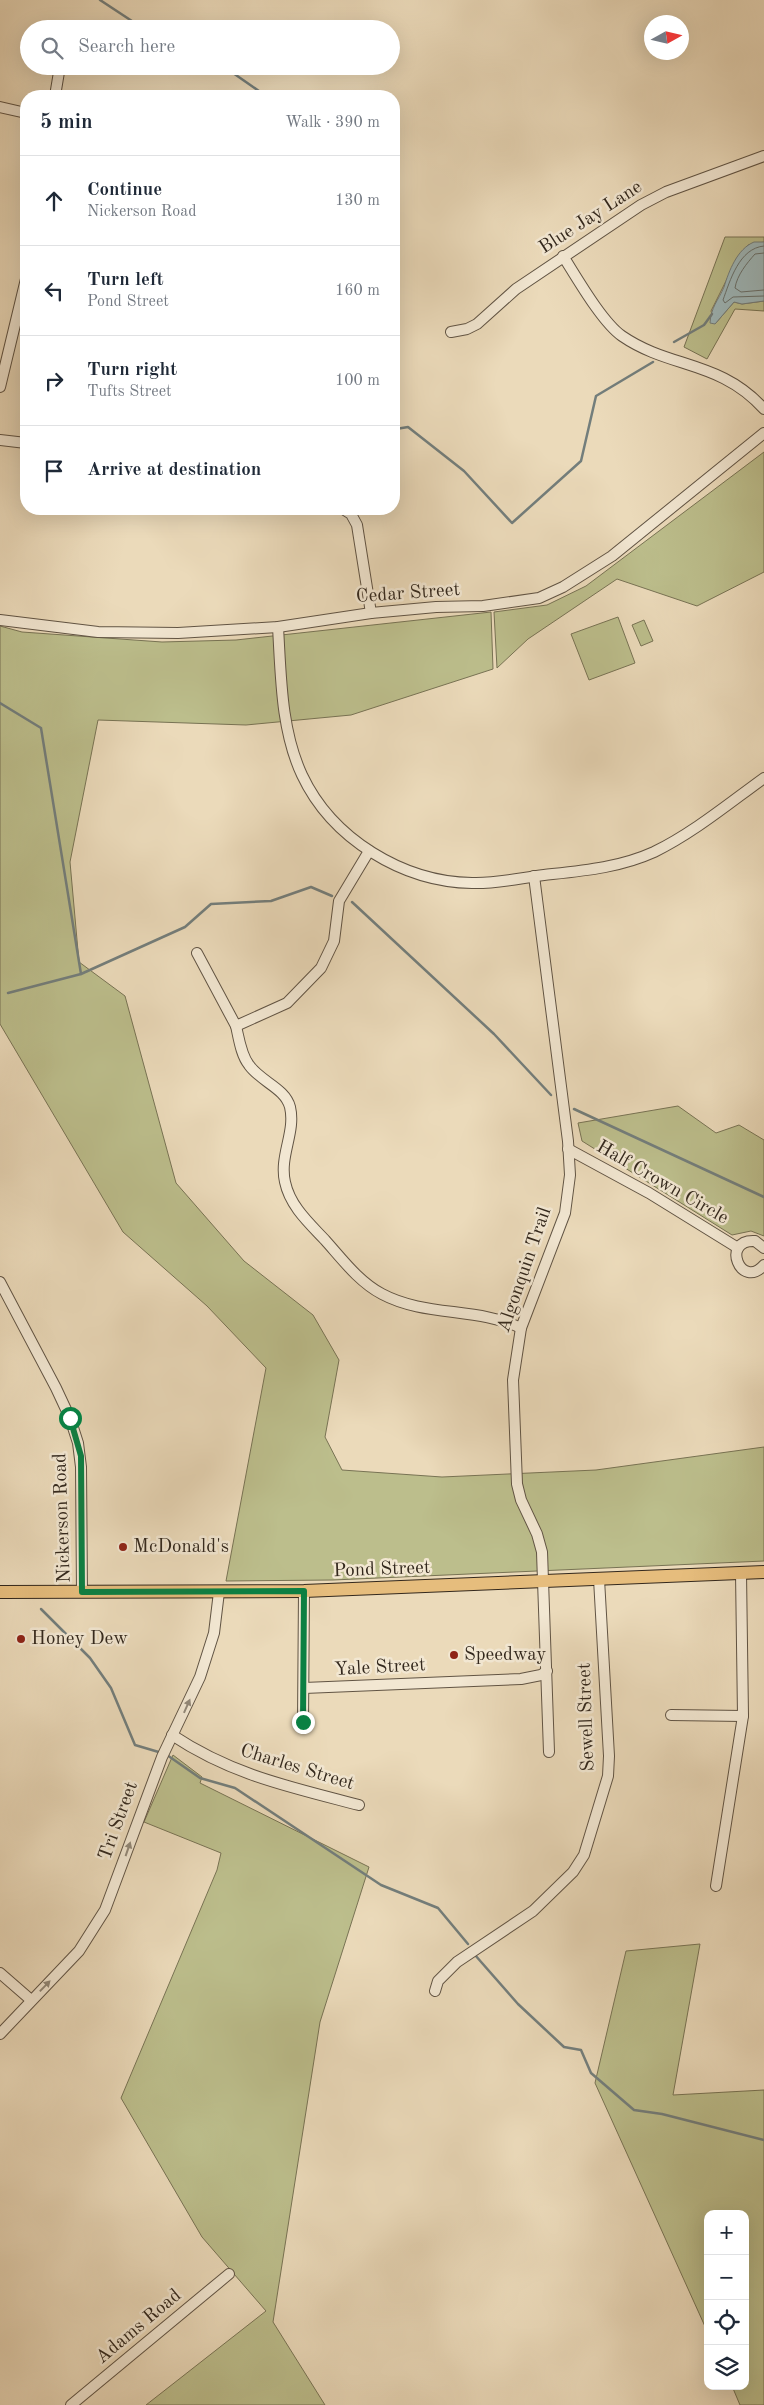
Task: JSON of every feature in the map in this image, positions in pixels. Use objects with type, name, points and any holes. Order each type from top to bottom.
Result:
[{"type":"main road","name":"Pond Street","points":[[0,1592],[304,1591],[764,1572]]},
{"type":"street","points":[[56,90],[58,75]]},
{"type":"street","points":[[0,107],[20,112]]},
{"type":"street","name":"Blue Jay Lane","points":[[451,332],[467,329],[477,324],[516,289],[562,256],[604,228],[666,192],[764,156]]},
{"type":"street","points":[[562,256],[610,325],[621,336],[731,381],[748,392],[764,409]]},
{"type":"street","points":[[0,387],[20,304]]},
{"type":"street","name":"Cedar Street","points":[[0,620],[98,632],[178,633],[278,627],[371,613],[522,602],[551,594],[612,556],[764,433]]},
{"type":"street","points":[[0,440],[20,442]]},
{"type":"street","points":[[351,515],[357,525],[371,613]]},
{"type":"street","points":[[278,627],[287,728],[296,761],[303,777],[323,809],[333,821],[369,851],[407,871],[430,878],[472,884],[614,865],[653,852],[694,829],[764,778]]},
{"type":"street","points":[[236,1026],[287,1003],[321,968],[334,942],[339,901],[369,851]]},
{"type":"street","name":"Algonquin Trail","points":[[534,876],[570,1175],[565,1212],[521,1328],[514,1365],[512,1397],[517,1484],[521,1500],[537,1534],[542,1552],[549,1752]]},
{"type":"street","points":[[197,954],[236,1026],[248,1064],[262,1080],[282,1092],[290,1108],[290,1128],[283,1171],[289,1194],[301,1215],[358,1276],[381,1294],[409,1305],[500,1319],[521,1328]]},
{"type":"street","name":"Half Crown Circle","points":[[568,1149],[649,1193],[738,1248]]},
{"type":"street","name":"Half Crown Circle","points":[[764,1248],[760,1244],[750,1241],[738,1248],[736,1257],[741,1268],[754,1272],[764,1265]]},
{"type":"street","name":"Nickerson Road","points":[[0,1282],[56,1388],[70,1418],[78,1443],[81,1467],[82,1592]]},
{"type":"street","points":[[716,1886],[743,1716],[741,1573]]},
{"type":"street","name":"Sewell Street","points":[[435,1991],[438,1980],[457,1962],[533,1911],[573,1872],[584,1855],[608,1769],[599,1580]]},
{"type":"street","points":[[303,1722],[304,1591]]},
{"type":"street","name":"Tri Street","points":[[0,2034],[79,1950],[98,1923],[164,1753],[200,1677],[210,1649],[217,1620],[219,1592]]},
{"type":"street","name":"Yale Street","points":[[304,1688],[520,1679],[541,1675],[547,1671]]},
{"type":"street","points":[[671,1715],[743,1716]]},
{"type":"street","name":"Charles Street","points":[[172,1735],[199,1753],[249,1776],[359,1805]]},
{"type":"street","points":[[0,1973],[31,2000]]},
{"type":"street","name":"Adams Road","points":[[71,2405],[106,2378],[229,2274]]},
{"type":"green space","points":[[725,237],[764,237],[764,242],[748,245],[738,257],[711,311],[715,324],[734,302],[742,304],[764,301],[764,311],[735,309],[707,359],[684,347]]},
{"type":"green space","points":[[764,452],[764,572],[697,606],[617,579],[528,639],[497,668],[494,612],[547,605],[586,586]]},
{"type":"green space","points":[[491,612],[493,669],[351,715],[246,725],[98,720],[70,862],[79,962],[125,996],[176,1183],[244,1261],[313,1315],[339,1360],[325,1437],[342,1470],[442,1477],[596,1470],[764,1447],[764,1561],[333,1580],[226,1581],[266,1368],[207,1306],[123,1232],[0,1024],[0,626],[22,632],[162,642],[236,640]]},
{"type":"green space","points":[[618,617],[635,663],[589,680],[571,634]]},
{"type":"green space","points":[[644,620],[653,641],[641,646],[632,625]]},
{"type":"green space","points":[[678,1106],[716,1133],[739,1125],[764,1140],[764,1236],[751,1231],[732,1235],[582,1141],[578,1123]]},
{"type":"green space","points":[[173,1755],[202,1777],[200,1783],[369,1867],[320,2022],[273,2322],[325,2405],[146,2405],[266,2311],[202,2237],[121,2098],[217,1870],[221,1853],[144,1822]]},
{"type":"green space","points":[[700,1944],[673,2095],[764,2090],[764,2405],[740,2405],[734,2390],[749,2390],[749,2210],[704,2210],[704,2324],[595,2083],[626,1951]]},
{"type":"water","points":[[754,242],[764,242],[764,301],[742,304],[734,302],[715,324],[710,323],[713,308],[734,261],[748,245]]},
{"type":"waterway","points":[[100,0],[130,20]]},
{"type":"waterway","points":[[236,75],[257,90]]},
{"type":"waterway","points":[[674,342],[704,325],[712,314]]},
{"type":"waterway","points":[[400,428],[408,427],[464,471],[512,523],[581,461],[596,396],[653,362]]},
{"type":"waterway","points":[[0,703],[41,728],[81,974]]},
{"type":"waterway","points":[[8,993],[81,974],[185,927],[211,904],[271,901],[311,887],[332,896]]},
{"type":"waterway","points":[[352,902],[494,1034],[551,1095]]},
{"type":"waterway","points":[[574,1109],[764,1197]]},
{"type":"waterway","points":[[41,1609],[90,1658],[111,1688],[135,1745],[162,1753]]},
{"type":"waterway","points":[[167,1755],[200,1778],[235,1788],[381,1885],[438,1908],[468,1944]]},
{"type":"waterway","points":[[475,1955],[518,2004],[564,2047],[581,2050],[591,2073],[634,2110],[662,2114],[764,2140]]},
{"type":"place","name":"McDonald's","points":[[123,1547]]},
{"type":"place","name":"Honey Dew","points":[[21,1639]]},
{"type":"place","name":"Speedway","points":[[454,1655]]},
{"type":"route","points":[[70,1418],[81,1456],[82,1592],[304,1591],[303,1722]]}]
